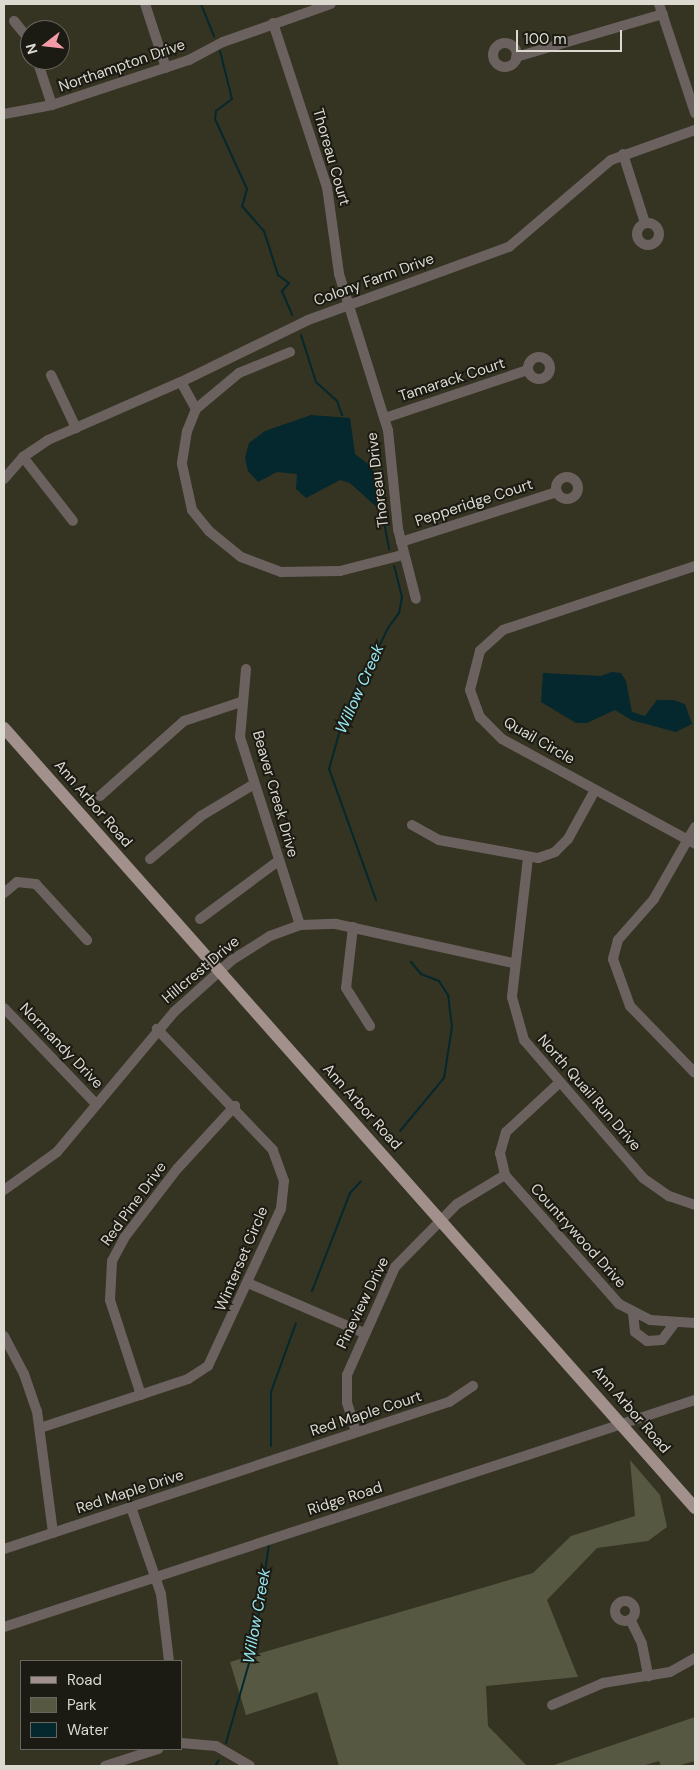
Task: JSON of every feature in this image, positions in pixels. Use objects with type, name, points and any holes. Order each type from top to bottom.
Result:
[{"type":"main road","name":"Ann Arbor Road","points":[[4,728],[695,1508]]},
{"type":"street","points":[[145,4],[166,68]]},
{"type":"street","name":"Northampton Drive","points":[[4,114],[52,105],[166,68],[273,23],[331,4]]},
{"type":"street","points":[[516,56],[662,7],[695,113]]},
{"type":"street","points":[[14,21],[20,28]]},
{"type":"street","name":"Thoreau Court","points":[[273,23],[327,187],[336,260],[347,302]]},
{"type":"street","points":[[40,70],[52,105]]},
{"type":"street","name":"Colony Farm Drive","points":[[4,479],[23,458],[76,428],[181,382],[347,302],[509,247],[537,227],[588,176],[624,154],[695,130]]},
{"type":"street","points":[[624,154],[645,223]]},
{"type":"street","name":"Thoreau Drive","points":[[347,302],[385,418],[403,555],[416,599]]},
{"type":"street","points":[[290,352],[239,373],[196,409],[183,452],[185,494],[202,524],[241,557],[267,569],[296,573],[340,571],[403,555]]},
{"type":"street","name":"Tamarack Court","points":[[385,418],[528,370]]},
{"type":"street","points":[[51,375],[76,428]]},
{"type":"street","points":[[181,382],[196,409]]},
{"type":"street","points":[[23,458],[73,521]]},
{"type":"street","name":"Pepperidge Court","points":[[401,542],[557,492]]},
{"type":"street","name":"Quail Circle","points":[[691,842],[502,739],[485,725],[470,690],[475,662],[488,642],[513,626],[695,566]]},
{"type":"street","name":"Beaver Creek Drive","points":[[246,669],[241,702],[240,737],[300,925]]},
{"type":"street","points":[[100,796],[184,721],[241,702]]},
{"type":"street","points":[[150,858],[200,816],[254,784]]},
{"type":"street","points":[[412,825],[439,840],[528,858],[547,856],[563,846],[595,790]]},
{"type":"street","points":[[695,827],[691,842],[654,900],[618,940],[613,965],[630,1006],[695,1073]]},
{"type":"street","name":"North Quail Run Drive","points":[[528,858],[514,963],[512,997],[518,1026],[530,1050],[643,1178],[669,1196],[695,1205]]},
{"type":"street","points":[[200,918],[278,861]]},
{"type":"street","points":[[4,893],[17,882],[36,884],[87,940]]},
{"type":"street","name":"Hillcrest Drive","points":[[4,1190],[48,1160],[157,1029],[220,972],[262,940],[300,925],[354,927],[514,963]]},
{"type":"street","points":[[354,927],[346,988],[370,1026]]},
{"type":"street","name":"Normandy Drive","points":[[4,1008],[96,1104]]},
{"type":"street","name":"Winterset Circle","points":[[40,1428],[188,1379],[208,1366],[281,1209],[284,1181],[273,1150],[235,1106],[157,1029]]},
{"type":"street","points":[[505,1175],[500,1153],[506,1132],[558,1083]]},
{"type":"street","name":"Red Pine Drive","points":[[141,1395],[110,1300],[112,1261],[124,1238],[177,1168],[235,1106]]},
{"type":"street","name":"Pineview Drive","points":[[356,1432],[346,1384],[364,1334],[395,1267],[440,1220],[467,1197],[505,1175]]},
{"type":"street","name":"Countrywood Drive","points":[[505,1175],[610,1296],[633,1313],[674,1324],[695,1323]]},
{"type":"street","points":[[248,1283],[364,1334]]},
{"type":"street","points":[[633,1313],[635,1332],[647,1341],[662,1340],[674,1324]]},
{"type":"street","points":[[4,1336],[28,1382],[40,1428],[53,1533]]},
{"type":"street","name":"Red Maple Court","points":[[265,1463],[449,1402],[473,1386]]},
{"type":"street","name":"Ridge Road","points":[[4,1628],[154,1576],[623,1426],[695,1400]]},
{"type":"street","name":"Red Maple Drive","points":[[4,1549],[265,1463]]},
{"type":"street","points":[[131,1507],[164,1610],[169,1660]]},
{"type":"street","points":[[631,1621],[642,1644],[648,1676]]},
{"type":"street","points":[[552,1705],[603,1683],[676,1670],[695,1658]]},
{"type":"street","points":[[182,1743],[216,1746],[250,1766]]},
{"type":"street","points":[[105,1766],[155,1750]]},
{"type":"green space","points":[[630,1460],[660,1495],[667,1527],[648,1541],[597,1548],[547,1600],[578,1677],[486,1686],[488,1726],[527,1766],[339,1766],[317,1692],[246,1715],[230,1662],[533,1573],[571,1536],[635,1516]]},
{"type":"green space","points":[[695,1717],[695,1761],[677,1766],[661,1766],[659,1761],[642,1766],[551,1766]]},
{"type":"water","points":[[311,415],[350,418],[355,454],[372,467],[383,513],[350,483],[340,480],[306,498],[296,489],[297,474],[277,472],[258,482],[248,471],[245,458],[249,443],[265,431]]},
{"type":"water","points":[[612,672],[621,673],[626,681],[632,712],[645,716],[657,700],[673,700],[685,704],[692,724],[676,732],[631,720],[615,710],[587,723],[576,723],[541,702],[543,673],[601,676]]},
{"type":"waterway","name":"Willow Creek","points":[[201,4],[214,37]]},
{"type":"waterway","name":"Willow Creek","points":[[220,51],[232,99],[216,111],[215,119],[247,189],[242,206],[264,231],[278,275],[289,283],[282,291],[292,315]]},
{"type":"waterway","name":"Willow Creek","points":[[301,335],[316,382],[337,401],[342,415]]},
{"type":"waterway","name":"Willow Creek","points":[[382,512],[389,549]]},
{"type":"waterway","name":"Willow Creek","points":[[376,900],[329,769],[342,723],[388,628],[399,613],[402,597],[394,566]]},
{"type":"waterway","name":"Willow Creek","points":[[400,1131],[444,1078],[452,1027],[448,995],[439,981],[421,974],[411,962]]},
{"type":"waterway","name":"Willow Creek","points":[[312,1291],[350,1193],[361,1181]]},
{"type":"waterway","name":"Willow Creek","points":[[271,1446],[271,1392],[296,1323]]},
{"type":"waterway","name":"Willow Creek","points":[[226,1743],[254,1646],[269,1545]]},
{"type":"waterway","name":"Willow Creek","points":[[215,1766],[219,1760]]}]
